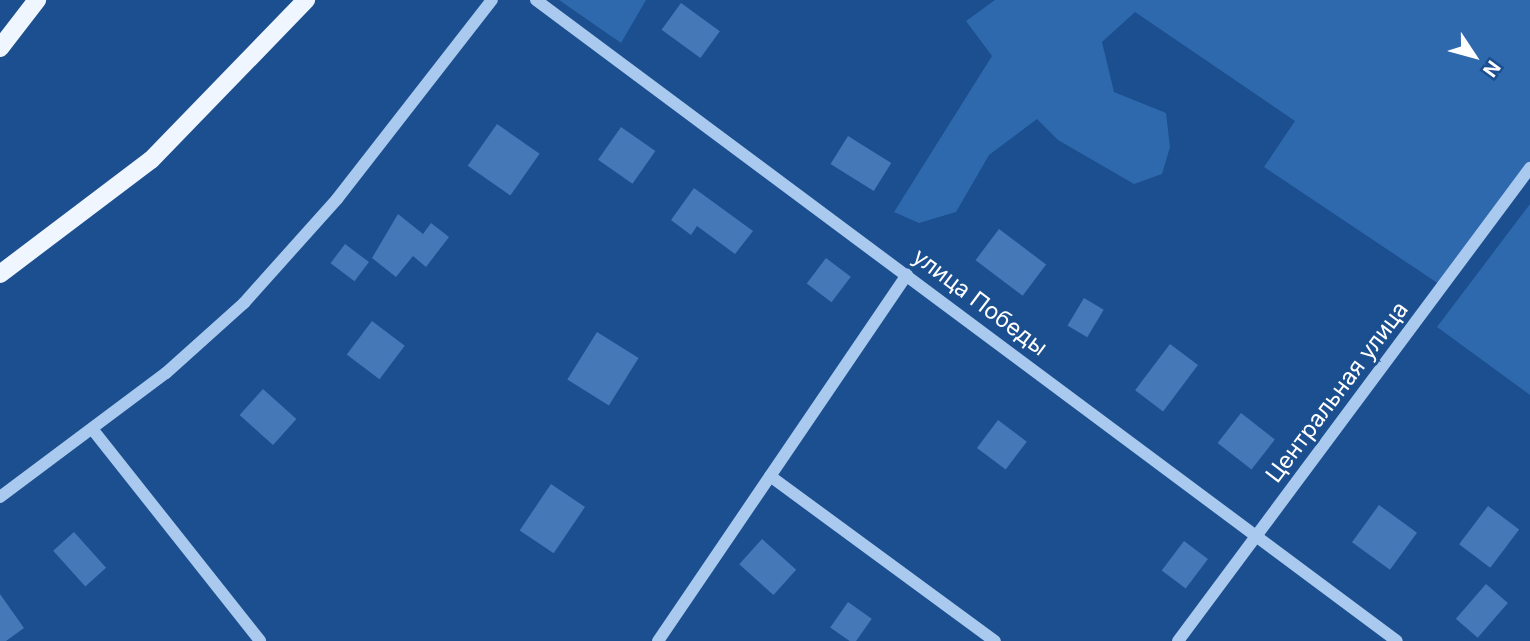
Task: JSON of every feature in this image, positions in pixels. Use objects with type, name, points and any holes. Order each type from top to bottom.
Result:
[{"type":"main road","points":[[0,48],[37,0]]},
{"type":"main road","points":[[0,274],[151,160],[306,0]]},
{"type":"street","points":[[0,497],[93,430],[244,303],[337,199],[492,0]]},
{"type":"street","name":"улица Победы","points":[[536,0],[1396,641]]},
{"type":"street","name":"Центральная улица","points":[[1178,641],[1530,168]]},
{"type":"street","points":[[658,641],[907,274]]},
{"type":"street","points":[[93,430],[260,641]]},
{"type":"street","points":[[770,475],[995,641]]},
{"type":"shaded area","points":[[559,0],[646,0],[621,43]]},
{"type":"shaded area","points":[[995,0],[1530,0],[1530,161],[1439,284],[1264,167],[1295,121],[1135,12],[1102,42],[1114,92],[1166,113],[1170,147],[1162,174],[1134,184],[1058,140],[1037,119],[989,155],[956,212],[919,223],[894,212],[992,56],[966,21]]},
{"type":"shaded area","points":[[1530,204],[1530,395],[1437,327]]},
{"type":"building","points":[[681,3],[720,31],[700,58],[662,30]]},
{"type":"building","points":[[497,124],[540,154],[510,196],[468,166]]},
{"type":"building","points":[[621,127],[655,151],[632,184],[598,160]]},
{"type":"building","points":[[848,136],[891,163],[874,191],[831,164]]},
{"type":"building","points":[[694,188],[753,231],[735,254],[697,226],[691,235],[671,220]]},
{"type":"building","points":[[398,214],[423,234],[431,223],[449,237],[426,267],[413,256],[396,277],[372,258]]},
{"type":"building","points":[[999,229],[1046,265],[1023,296],[976,260]]},
{"type":"building","points":[[345,244],[369,262],[355,281],[331,263]]},
{"type":"building","points":[[826,258],[851,277],[831,302],[807,284]]},
{"type":"building","points":[[1084,298],[1104,310],[1087,337],[1068,325]]},
{"type":"building","points":[[372,321],[405,346],[379,379],[347,355]]},
{"type":"building","points":[[597,332],[639,358],[609,405],[567,379]]},
{"type":"building","points":[[1170,344],[1198,365],[1163,411],[1135,390]]},
{"type":"building","points":[[263,389],[296,419],[273,445],[240,415]]},
{"type":"building","points":[[1241,413],[1275,439],[1251,469],[1218,443]]},
{"type":"building","points":[[998,420],[1027,442],[1006,470],[977,448]]},
{"type":"building","points":[[551,484],[585,507],[554,553],[520,530]]},
{"type":"building","points":[[1379,505],[1417,533],[1390,570],[1352,542]]},
{"type":"building","points":[[1488,506],[1519,529],[1490,568],[1459,544]]},
{"type":"building","points":[[74,532],[106,568],[85,586],[53,551]]},
{"type":"building","points":[[762,539],[796,570],[773,595],[739,564]]},
{"type":"building","points":[[1184,541],[1208,559],[1186,589],[1162,571]]},
{"type":"building","points":[[1486,584],[1508,603],[1478,638],[1456,619]]},
{"type":"building","points":[[0,594],[24,628],[6,641],[0,641]]},
{"type":"building","points":[[848,602],[872,619],[856,641],[850,641],[830,627]]}]
